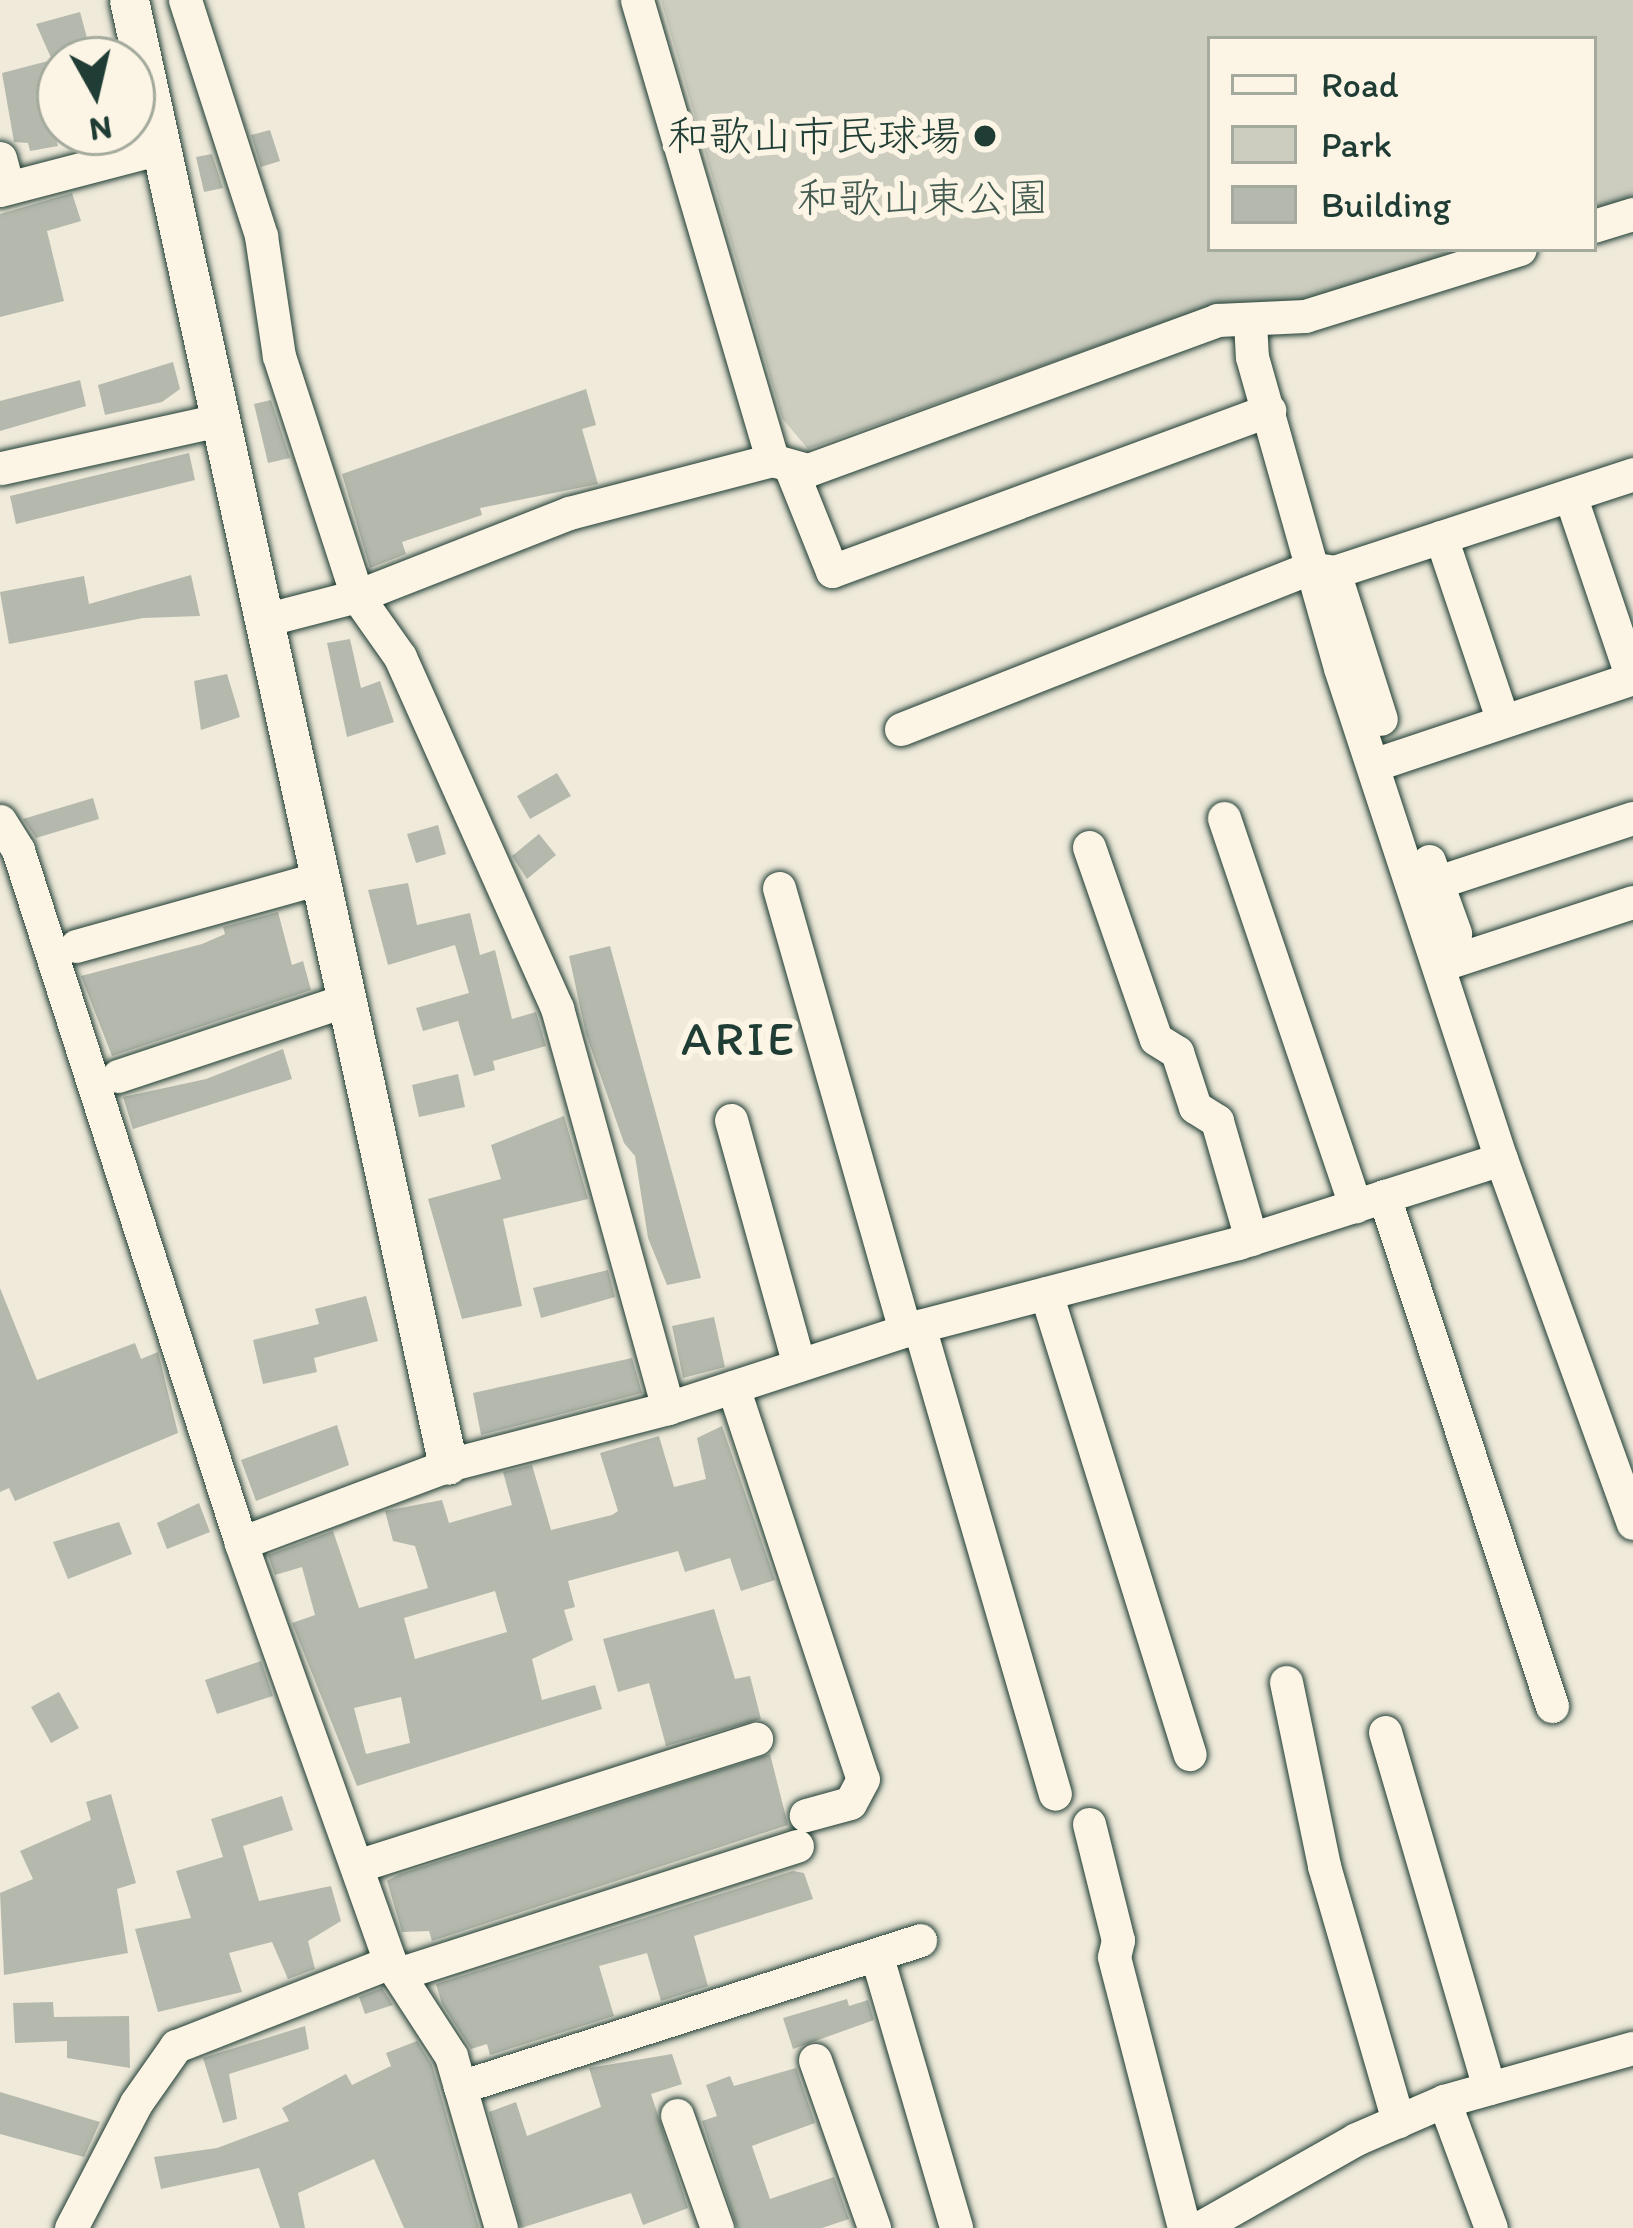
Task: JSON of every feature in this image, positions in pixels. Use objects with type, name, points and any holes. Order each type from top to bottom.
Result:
[{"type":"street","points":[[171,0],[130,5],[448,1466]]},
{"type":"street","points":[[185,0],[261,236],[279,356],[357,596],[400,657],[557,1009],[668,1408]]},
{"type":"street","points":[[637,0],[781,464],[832,571],[1269,410]]},
{"type":"street","points":[[3,178],[161,148]]},
{"type":"street","points":[[1597,225],[1633,214]]},
{"type":"street","points":[[264,620],[357,596],[569,513],[781,464],[808,470],[1217,320],[1305,316],[1510,252]]},
{"type":"street","points":[[1250,321],[1269,410],[1322,570],[1382,722]]},
{"type":"street","points":[[1,468],[220,420]]},
{"type":"street","points":[[901,729],[1322,570],[1633,474]]},
{"type":"street","points":[[1373,765],[1632,678],[1570,495]]},
{"type":"street","points":[[1441,537],[1503,721]]},
{"type":"street","points":[[1322,570],[1373,765],[1501,1159],[1633,1523]]},
{"type":"street","points":[[1224,818],[1370,1201],[1552,1706]]},
{"type":"street","points":[[1412,818],[1455,933]]},
{"type":"street","points":[[1438,882],[1633,818]]},
{"type":"street","points":[[0,821],[18,850],[241,1544],[394,1968],[451,2056],[501,2228]]},
{"type":"street","points":[[1089,847],[1156,1039],[1177,1052],[1195,1107],[1216,1121],[1251,1239]]},
{"type":"street","points":[[76,946],[320,878]]},
{"type":"street","points":[[779,888],[1055,1794]]},
{"type":"street","points":[[1440,965],[1633,902]]},
{"type":"street","points":[[118,1076],[347,1000]]},
{"type":"street","points":[[731,1120],[799,1365]]},
{"type":"street","points":[[241,1544],[448,1466],[668,1408],[912,1328],[1251,1239],[1501,1159]]},
{"type":"street","points":[[1046,1293],[1190,1754]]},
{"type":"street","points":[[71,2228],[136,2103],[176,2046],[802,1831],[850,1803],[863,1779],[734,1387]]},
{"type":"street","points":[[1286,1682],[1324,1866],[1398,2121]]},
{"type":"street","points":[[1384,1732],[1489,2088]]},
{"type":"street","points":[[357,1866],[756,1739]]},
{"type":"street","points":[[1089,1824],[1118,1940],[1114,1958],[1184,2228]]},
{"type":"street","points":[[460,2087],[920,1940]]},
{"type":"street","points":[[877,1957],[956,2228]]},
{"type":"street","points":[[1199,2228],[1259,2212],[1398,2121],[1444,2101],[1633,2048]]},
{"type":"street","points":[[815,2060],[874,2228]]},
{"type":"street","points":[[1444,2101],[1491,2228]]},
{"type":"street","points":[[677,2115],[717,2228]]},
{"type":"green space","name":"和歌山市民球場","points":[[661,0],[1633,0],[1633,198],[1597,210],[1597,36],[1207,36],[1207,252],[1463,252],[1312,299],[1179,317],[808,449],[782,418]]},
{"type":"building","points":[[80,12],[86,36],[41,36],[36,24]]},
{"type":"building","points":[[36,64],[36,150],[30,151],[28,143],[14,142],[2,73]]},
{"type":"building","points":[[270,130],[280,161],[261,167],[251,135]]},
{"type":"building","points":[[212,154],[223,188],[204,192],[196,157]]},
{"type":"building","points":[[72,193],[81,221],[47,231],[64,301],[0,317],[0,214]]},
{"type":"building","points":[[173,362],[180,389],[162,402],[105,415],[98,385]]},
{"type":"building","points":[[80,380],[86,406],[0,431],[0,401]]},
{"type":"building","points":[[586,389],[596,425],[582,429],[598,484],[480,508],[482,515],[402,542],[406,554],[370,568],[342,474]]},
{"type":"building","points":[[271,400],[290,458],[268,463],[254,404]]},
{"type":"building","points":[[189,453],[195,480],[16,524],[10,496]]},
{"type":"building","points":[[191,575],[200,616],[143,618],[9,644],[0,592],[84,576],[89,604]]},
{"type":"building","points":[[350,639],[361,688],[380,681],[394,722],[347,737],[327,643]]},
{"type":"building","points":[[227,674],[240,717],[201,730],[194,681]]},
{"type":"building","points":[[557,773],[571,796],[530,819],[517,796]]},
{"type":"building","points":[[93,798],[99,819],[36,838],[23,819]]},
{"type":"building","points":[[438,825],[446,854],[416,863],[407,834]]},
{"type":"building","points":[[539,834],[556,855],[527,879],[512,856]]},
{"type":"building","points":[[408,883],[417,925],[470,913],[480,955],[495,950],[512,1019],[536,1012],[546,1046],[493,1061],[495,1070],[474,1076],[458,1021],[423,1031],[416,1008],[469,993],[455,945],[388,965],[368,890]]},
{"type":"building","points":[[278,912],[292,965],[303,961],[311,990],[112,1056],[81,976],[202,944],[225,934],[223,927]]},
{"type":"building","points":[[610,946],[701,1278],[667,1285],[648,1238],[635,1156],[624,1143],[586,1034],[569,956]]},
{"type":"building","points":[[283,1049],[292,1079],[133,1129],[123,1097],[206,1079]]},
{"type":"building","points":[[458,1074],[465,1107],[419,1117],[412,1085]]},
{"type":"building","points":[[564,1116],[588,1199],[503,1219],[522,1306],[462,1319],[428,1199],[501,1179],[491,1145]]},
{"type":"building","points":[[608,1270],[615,1297],[541,1318],[533,1288]]},
{"type":"building","points":[[0,1288],[37,1380],[135,1343],[141,1359],[158,1352],[178,1433],[15,1501],[9,1488],[0,1492]]},
{"type":"building","points":[[366,1296],[378,1341],[314,1358],[317,1372],[263,1384],[253,1340],[319,1324],[315,1309]]},
{"type":"building","points":[[714,1317],[725,1367],[683,1378],[672,1326]]},
{"type":"building","points":[[632,1358],[642,1393],[481,1435],[473,1393]]},
{"type":"building","points":[[337,1425],[349,1465],[256,1501],[241,1460]]},
{"type":"building","points":[[722,1426],[775,1580],[741,1591],[730,1558],[685,1572],[678,1551],[568,1581],[575,1607],[564,1610],[573,1640],[532,1659],[542,1700],[595,1685],[602,1709],[357,1786],[292,1623],[315,1615],[302,1567],[275,1575],[268,1555],[333,1531],[359,1608],[428,1588],[415,1546],[393,1541],[385,1511],[442,1500],[449,1523],[512,1505],[503,1472],[532,1465],[551,1530],[618,1511],[600,1453],[659,1436],[674,1487],[706,1479],[697,1438]],"holes":[[[495,1591],[507,1632],[415,1659],[404,1618]],[[401,1697],[410,1743],[366,1754],[354,1708]]]},
{"type":"building","points":[[199,1503],[210,1532],[167,1549],[157,1523]]},
{"type":"building","points":[[119,1522],[132,1554],[68,1579],[53,1542]]},
{"type":"building","points":[[714,1609],[735,1679],[750,1676],[761,1719],[666,1746],[649,1683],[618,1692],[603,1639]]},
{"type":"building","points":[[261,1661],[273,1696],[217,1714],[205,1680]]},
{"type":"building","points":[[59,1692],[79,1728],[51,1743],[31,1707]]},
{"type":"building","points":[[770,1754],[788,1825],[432,1941],[429,1931],[402,1932],[387,1881],[400,1874]]},
{"type":"building","points":[[111,1794],[136,1883],[117,1889],[128,1953],[4,1975],[0,1893],[33,1879],[20,1851],[91,1820],[86,1802]]},
{"type":"building","points":[[282,1796],[293,1830],[243,1846],[259,1901],[331,1886],[341,1921],[308,1941],[315,1969],[288,1979],[272,1942],[229,1953],[242,1992],[158,2012],[135,1929],[191,1918],[176,1871],[223,1857],[211,1819]]},
{"type":"building","points":[[793,1871],[804,1873],[813,1899],[694,1936],[708,1986],[661,2001],[647,1953],[599,1966],[614,2016],[490,2055],[487,2044],[471,2049],[442,2004],[436,1984]]},
{"type":"building","points":[[382,1988],[393,2005],[365,2014],[359,1997]]},
{"type":"building","points":[[847,1999],[849,2006],[868,2000],[874,2020],[793,2049],[783,2018]]},
{"type":"building","points":[[53,2002],[54,2017],[129,2016],[130,2068],[67,2058],[67,2041],[15,2043],[13,2003]]},
{"type":"building","points":[[305,2026],[309,2049],[229,2074],[237,2119],[223,2123],[203,2058]]},
{"type":"building","points":[[417,2041],[432,2065],[479,2228],[404,2228],[374,2159],[298,2193],[305,2228],[280,2228],[259,2168],[161,2189],[154,2157],[217,2148],[289,2121],[282,2108],[346,2074],[352,2085],[391,2066],[386,2053]]},
{"type":"building","points":[[672,2054],[682,2084],[651,2094],[688,2208],[643,2225],[631,2193],[521,2228],[489,2112],[516,2102],[527,2136],[601,2107],[589,2068]]},
{"type":"building","points":[[796,2068],[815,2123],[752,2146],[770,2199],[834,2177],[849,2219],[822,2228],[737,2228],[702,2121],[717,2116],[706,2085],[730,2076],[734,2086]]},
{"type":"building","points":[[0,2092],[100,2122],[84,2157],[0,2134]]},
{"type":"place","name":"和歌山市民球場","points":[[985,136]]},
{"type":"district","name":"ARIE","points":[[739,1039]]},
{"type":"park label","name":"和歌山東公園","points":[[923,198]]}]
